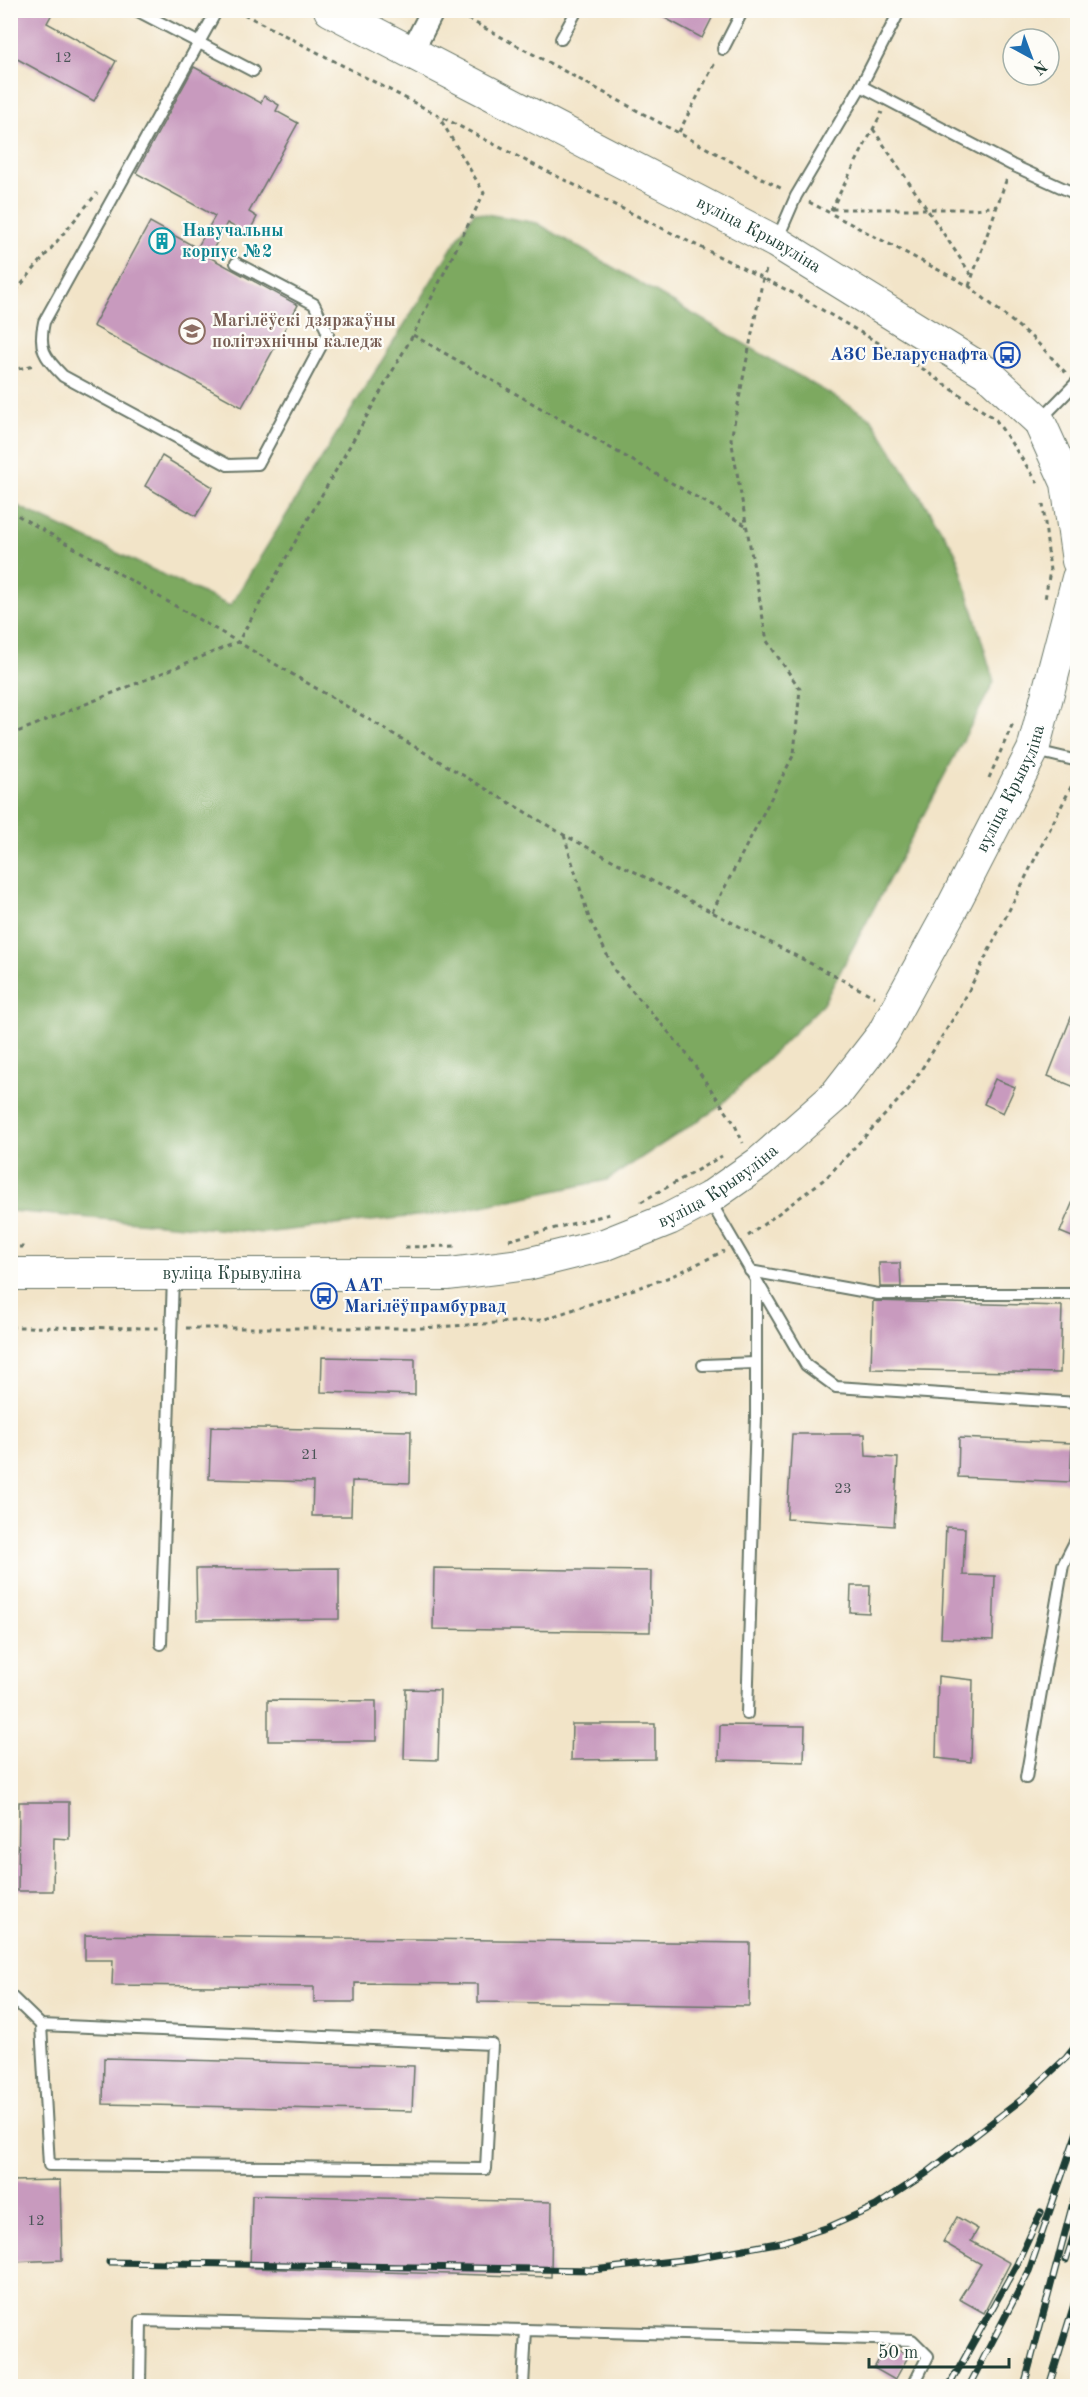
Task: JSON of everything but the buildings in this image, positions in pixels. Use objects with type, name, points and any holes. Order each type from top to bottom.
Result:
[{"type":"main road","name":"вуліца Крывуліна","points":[[330,10],[776,242],[986,372],[1039,422],[1067,483],[1077,561]]},
{"type":"main road","name":"вуліца Крывуліна","points":[[10,1274],[449,1275],[527,1264],[604,1245],[669,1219],[709,1198],[759,1163],[834,1097],[884,1034],[1033,750],[1077,578]]},
{"type":"street","points":[[411,53],[433,10]]},
{"type":"lane","points":[[136,10],[253,71]]},
{"type":"lane","points":[[217,10],[44,322],[40,340],[48,361],[63,376],[228,465],[258,464],[328,333],[314,304],[236,263]]},
{"type":"lane","points":[[561,39],[577,10]]},
{"type":"lane","points":[[723,49],[743,10]]},
{"type":"lane","points":[[776,242],[796,196],[861,86],[900,10]]},
{"type":"lane","points":[[861,86],[1012,165],[1077,195]]},
{"type":"lane","points":[[1039,422],[1077,381]]},
{"type":"lane","points":[[1033,750],[1077,761]]},
{"type":"lane","points":[[709,1198],[806,1365],[836,1388],[1077,1403]]},
{"type":"lane","points":[[750,1270],[878,1294],[1077,1294]]},
{"type":"lane","points":[[161,1644],[173,1273]]},
{"type":"lane","points":[[747,1714],[756,1417],[756,1281]]},
{"type":"lane","points":[[703,1365],[755,1363]]},
{"type":"lane","points":[[1026,1778],[1064,1565],[1077,1536]]},
{"type":"lane","points":[[10,1995],[40,2025],[48,2165],[486,2169],[492,2044],[40,2025]]},
{"type":"lane","points":[[140,2386],[141,2321],[912,2340],[928,2356],[913,2386]]},
{"type":"lane","points":[[523,2386],[526,2330]]},
{"type":"path","points":[[236,10],[438,115],[795,294],[922,369],[996,420],[1041,488]]},
{"type":"path","points":[[453,10],[468,19],[473,10]]},
{"type":"path","points":[[679,133],[723,49]]},
{"type":"path","points":[[888,100],[831,210],[974,209],[997,206]]},
{"type":"path","points":[[10,735],[238,642],[412,335],[483,193],[438,115]]},
{"type":"path","points":[[873,129],[972,276]]},
{"type":"path","points":[[969,286],[1012,165]]},
{"type":"path","points":[[10,298],[101,189]]},
{"type":"path","points":[[712,912],[795,754],[800,689],[767,641],[731,439],[763,278],[776,242]]},
{"type":"path","points":[[412,335],[747,526]]},
{"type":"path","points":[[10,371],[48,361]]},
{"type":"path","points":[[1042,500],[1050,571],[1044,603]]},
{"type":"path","points":[[10,511],[238,642],[564,835],[880,999]]},
{"type":"path","points":[[985,786],[1013,722]]},
{"type":"path","points":[[10,1327],[422,1328],[542,1320],[670,1277],[736,1245],[826,1178],[909,1089],[960,1008],[1077,774]]},
{"type":"path","points":[[564,835],[589,918],[615,971],[684,1050],[734,1124],[742,1143]]},
{"type":"path","points":[[735,1149],[751,1136]]},
{"type":"path","points":[[636,1204],[725,1155]]},
{"type":"path","points":[[507,1240],[615,1213]]},
{"type":"path","points":[[10,1246],[37,1248]]},
{"type":"path","points":[[405,1247],[462,1246]]},
{"type":"green space","points":[[474,212],[537,223],[871,418],[956,553],[994,682],[823,1004],[718,1108],[607,1180],[453,1212],[263,1233],[11,1211],[11,503],[230,606]]},
{"type":"railway","points":[[109,2262],[593,2270],[690,2259],[782,2242],[829,2227],[876,2206],[928,2172],[1021,2100],[1066,2058],[1078,2043]]},
{"type":"railway","points":[[969,2386],[1029,2271],[1078,2129]]},
{"type":"railway","points":[[1024,2386],[1078,2184]]},
{"type":"railway","points":[[949,2386],[1017,2264],[1041,2212]]},
{"type":"railway","points":[[1066,2260],[1078,2222]]},
{"type":"railway","points":[[1049,2386],[1078,2291]]},
{"type":"place","name":"Навучальны корпус №2","points":[[162,241]]},
{"type":"place","name":"Магілёўскі дзяржаўны політэхнічны каледж","points":[[192,331]]},
{"type":"place","name":"АЗС Беларуснафта","points":[[1007,355]]},
{"type":"place","name":"ААТ Магілёўпрамбурвад","points":[[324,1296]]}]
